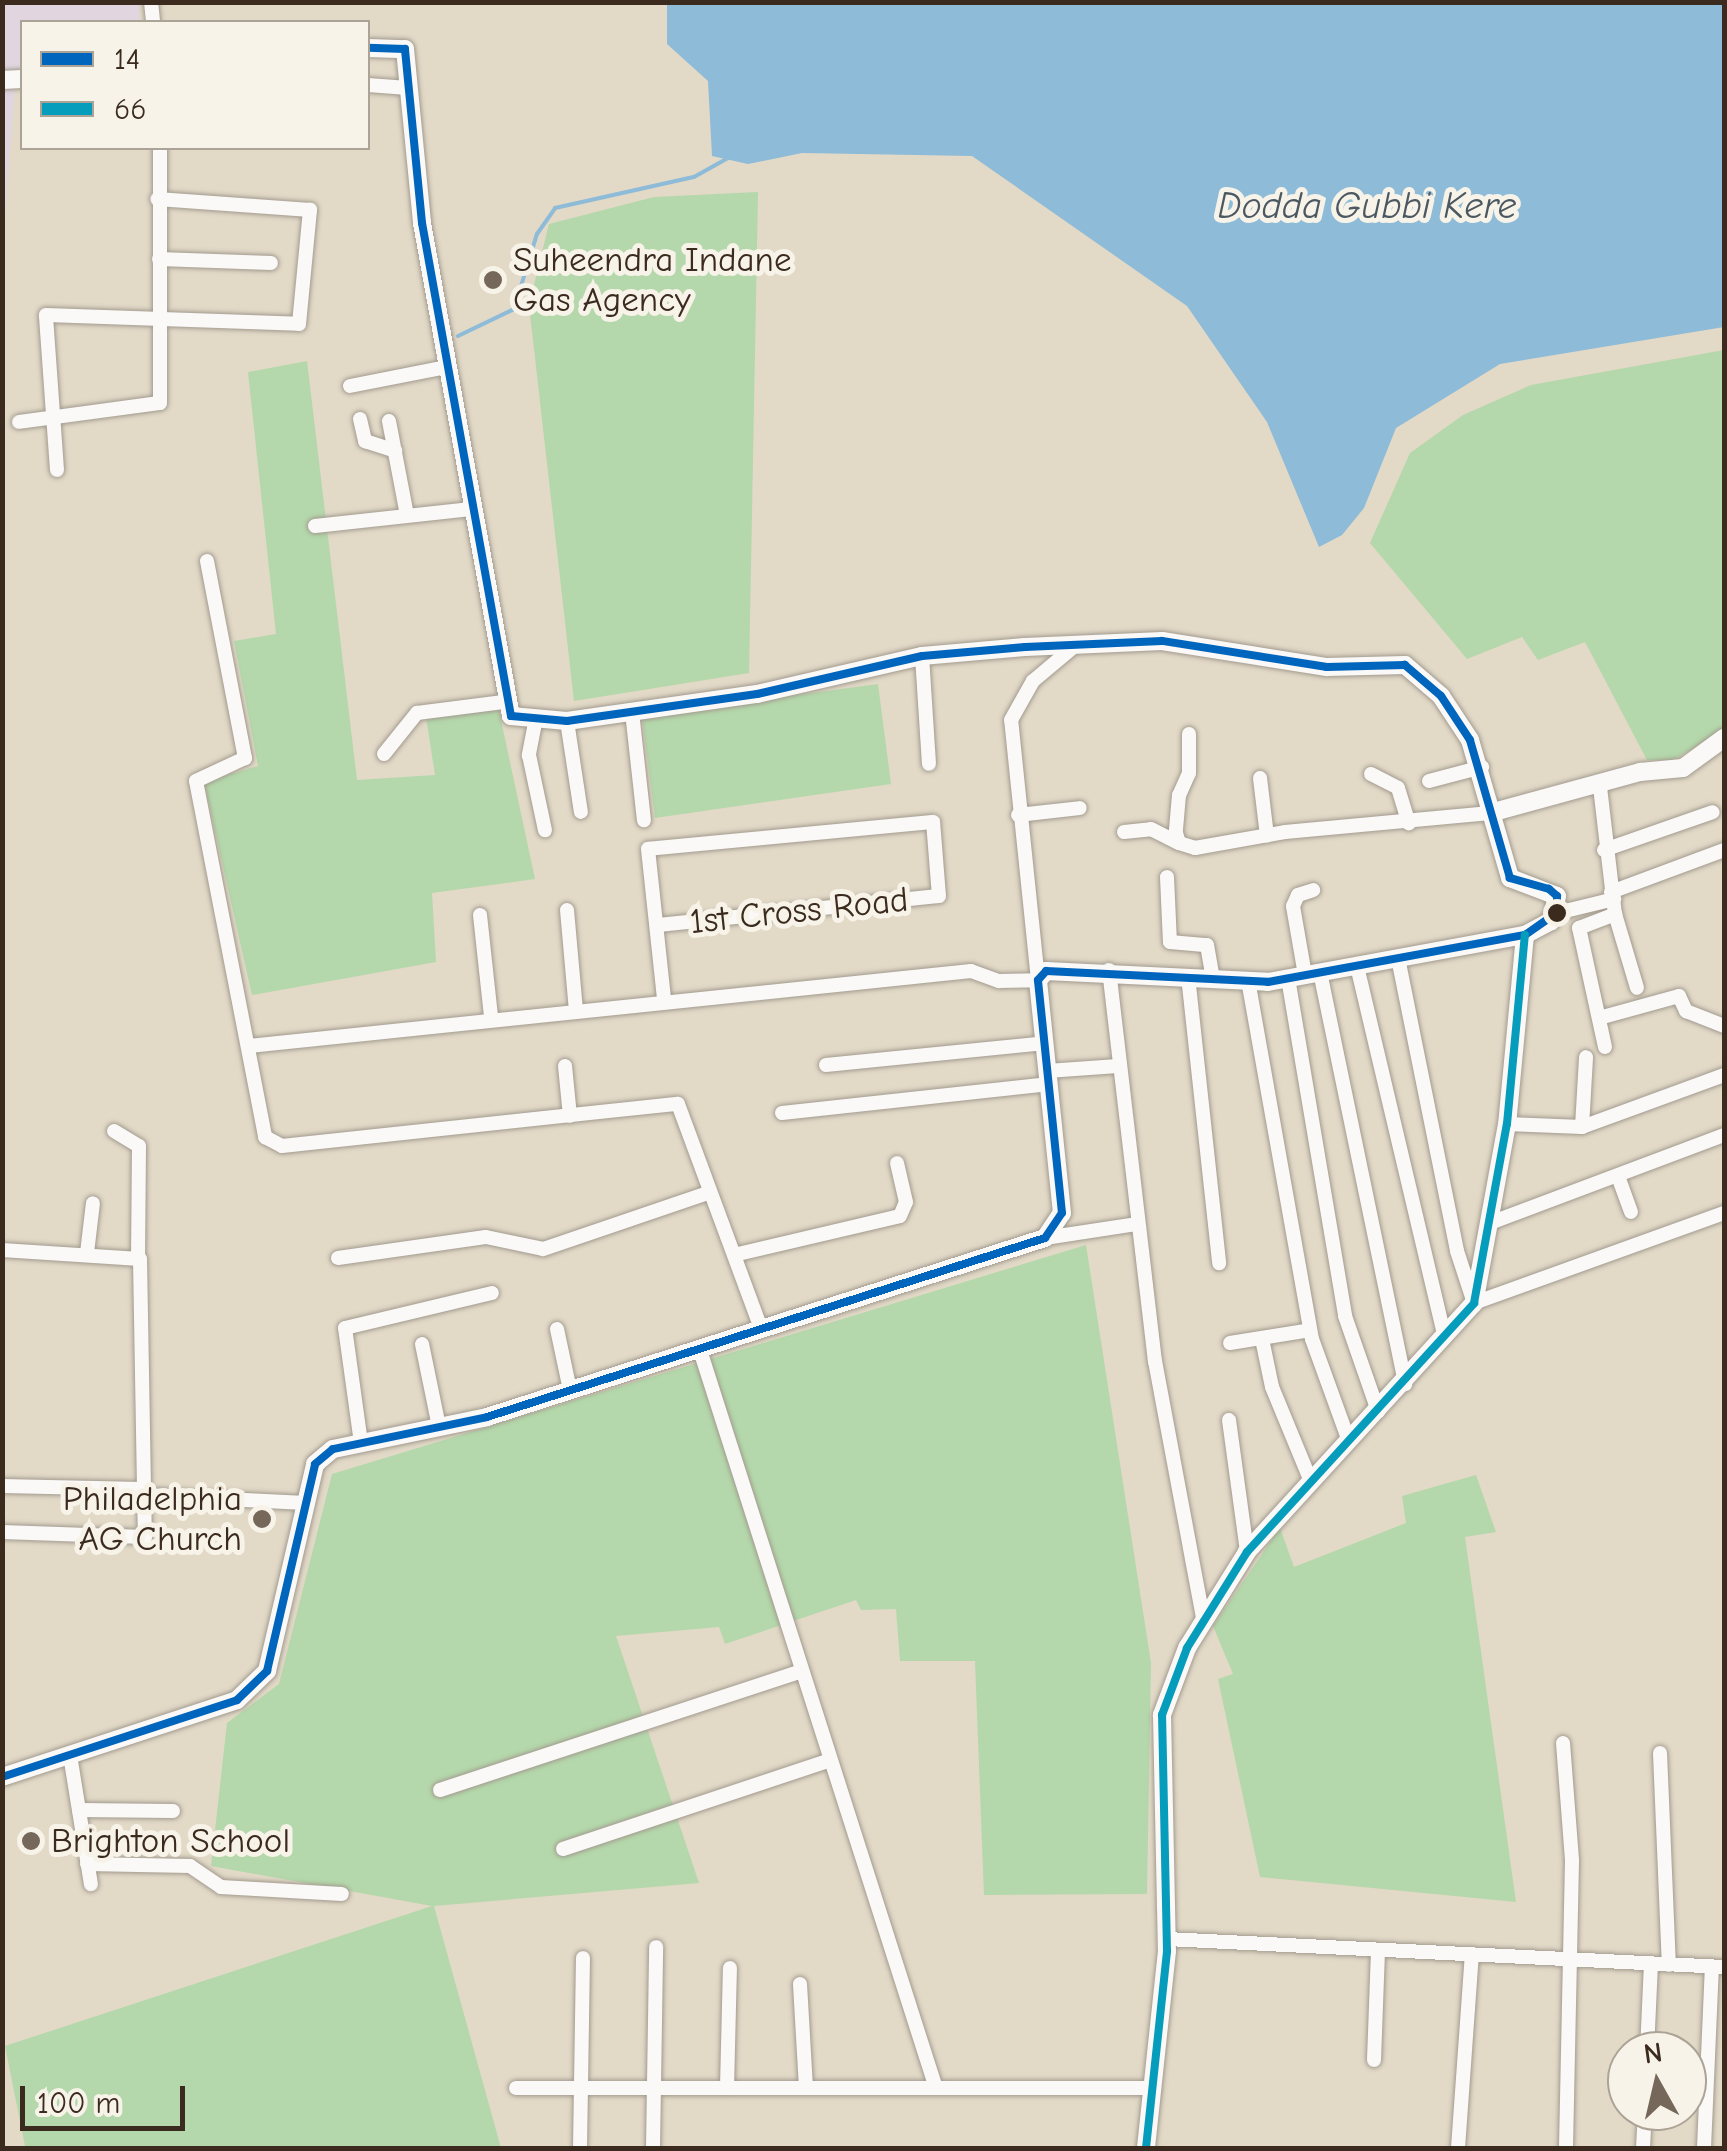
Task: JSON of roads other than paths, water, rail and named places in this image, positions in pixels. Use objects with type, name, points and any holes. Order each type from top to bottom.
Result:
[{"type":"main road","points":[[2,1777],[238,1700],[267,1671],[314,1464],[332,1449],[439,1426],[570,1390],[1045,1238],[1062,1213],[1038,980],[1046,971],[1109,970],[1248,980],[1304,975],[1525,934],[1558,912],[1549,890],[1510,878],[1490,813],[1482,767],[1441,696],[1405,665],[1328,667],[1162,641],[1078,644],[922,656],[757,694],[567,721],[536,723],[510,716],[504,702],[447,367],[405,49],[370,48]]},
{"type":"main road","points":[[1490,813],[1600,787],[1640,772],[1683,768],[1724,738]]},
{"type":"main road","points":[[1146,2148],[1167,1939],[1162,1714],[1187,1648],[1248,1552],[1310,1479],[1406,1384],[1474,1303],[1507,1124],[1525,934]]},
{"type":"street","points":[[370,85],[408,88]]},
{"type":"street","points":[[20,422],[160,403],[160,150]]},
{"type":"street","points":[[57,470],[46,315],[299,324],[310,210],[158,199]]},
{"type":"street","points":[[159,259],[271,263]]},
{"type":"street","points":[[350,386],[447,367]]},
{"type":"street","points":[[360,419],[366,442],[395,451]]},
{"type":"street","points":[[389,421],[407,516]]},
{"type":"street","points":[[315,526],[471,508]]},
{"type":"street","points":[[207,561],[245,758],[196,781],[265,1137],[272,1144],[678,1104],[738,1254],[761,1328]]},
{"type":"street","points":[[249,1046],[490,1016],[971,971],[999,981],[1038,980],[1018,815],[1013,712],[1034,681],[1078,644]]},
{"type":"street","points":[[922,656],[929,764]]},
{"type":"street","points":[[384,754],[417,713],[504,702]]},
{"type":"street","points":[[632,712],[644,820]]},
{"type":"street","points":[[567,721],[582,812]]},
{"type":"street","points":[[536,723],[529,755],[545,830]]},
{"type":"street","points":[[1179,843],[1189,734]]},
{"type":"street","points":[[1429,781],[1482,767]]},
{"type":"street","points":[[1371,774],[1398,788],[1409,823]]},
{"type":"street","points":[[1260,778],[1267,836]]},
{"type":"street","points":[[1600,787],[1604,850],[1613,902],[1637,988]]},
{"type":"street","points":[[1018,815],[1080,808]]},
{"type":"street","points":[[1604,850],[1714,812]]},
{"type":"street","points":[[1124,832],[1150,829],[1179,843],[1222,847],[1267,836],[1490,813]]},
{"type":"street","name":"1st Cross Road","points":[[933,822],[939,896],[658,926],[648,849],[933,822]]},
{"type":"street","points":[[1579,928],[1613,902],[1724,850]]},
{"type":"street","points":[[1166,877],[1170,942],[1206,945],[1213,978]]},
{"type":"street","points":[[1313,890],[1298,895],[1293,906],[1345,1316],[1378,1411]]},
{"type":"street","points":[[1558,912],[1613,902]]},
{"type":"street","points":[[566,910],[576,1010]]},
{"type":"street","points":[[1558,912],[1579,928],[1605,1047]]},
{"type":"street","points":[[480,915],[490,1016]]},
{"type":"street","points":[[658,926],[664,998]]},
{"type":"street","points":[[1398,958],[1459,1260],[1474,1303],[1724,1213]]},
{"type":"street","points":[[1356,966],[1446,1337]]},
{"type":"street","points":[[1109,970],[1136,1224],[1204,1622]]},
{"type":"street","points":[[1304,975],[1406,1384]]},
{"type":"street","points":[[1188,976],[1220,1263]]},
{"type":"street","points":[[1248,980],[1310,1330],[1349,1441]]},
{"type":"street","points":[[1599,1018],[1679,996],[1686,1011],[1724,1026]]},
{"type":"street","points":[[826,1064],[1044,1042]]},
{"type":"street","points":[[1582,1127],[1586,1057]]},
{"type":"street","points":[[565,1066],[570,1116]]},
{"type":"street","points":[[782,1113],[1118,1066]]},
{"type":"street","points":[[1507,1124],[1582,1127],[1724,1075]]},
{"type":"street","points":[[2,1532],[144,1538],[144,1294],[138,1255],[139,1146],[114,1131]]},
{"type":"street","points":[[1490,1223],[1619,1178],[1724,1135]]},
{"type":"street","points":[[738,1254],[900,1216],[906,1202],[897,1163]]},
{"type":"street","points":[[1619,1178],[1630,1212]]},
{"type":"street","points":[[338,1258],[486,1237],[543,1249],[710,1192]]},
{"type":"street","points":[[87,1253],[93,1203]]},
{"type":"street","points":[[1045,1238],[1136,1224]]},
{"type":"street","points":[[2,1250],[138,1255]]},
{"type":"street","points":[[361,1443],[345,1328],[492,1293]]},
{"type":"street","points":[[557,1329],[570,1390]]},
{"type":"street","points":[[1230,1344],[1310,1330]]},
{"type":"street","points":[[1262,1339],[1267,1374],[1310,1479]]},
{"type":"street","points":[[422,1344],[439,1426]]},
{"type":"street","points":[[699,1347],[798,1672],[935,2085]]},
{"type":"street","points":[[1229,1420],[1248,1552]]},
{"type":"street","points":[[2,1486],[306,1502]]},
{"type":"street","points":[[440,1790],[798,1672]]},
{"type":"street","points":[[1563,1743],[1572,1960],[1566,2148]]},
{"type":"street","points":[[1660,1752],[1669,1965]]},
{"type":"street","points":[[70,1754],[91,1884]]},
{"type":"street","points":[[563,1848],[827,1762]]},
{"type":"street","points":[[79,1810],[174,1811]]},
{"type":"street","points":[[87,1864],[190,1866],[221,1887],[342,1894]]},
{"type":"street","points":[[1167,1939],[1718,1967],[1704,2148]]},
{"type":"street","points":[[653,2148],[656,1946]]},
{"type":"street","points":[[1374,2060],[1378,1950]]},
{"type":"street","points":[[1458,2148],[1472,1955]]},
{"type":"street","points":[[580,2148],[583,1958]]},
{"type":"street","points":[[1648,2031],[1651,1964]]},
{"type":"street","points":[[726,2088],[730,1968]]},
{"type":"street","points":[[800,1984],[806,2088]]},
{"type":"street","points":[[516,2088],[1154,2088]]},
{"type":"water","name":"Dodda Gubbi Kere","points":[[667,3],[1724,3],[1724,327],[1500,364],[1396,428],[1364,508],[1342,535],[1319,547],[1267,422],[1187,306],[972,156],[802,153],[748,164],[712,156],[708,81],[667,44]]},
{"type":"waterway","points":[[458,336],[514,309],[537,234],[555,208],[694,177],[730,157]]},
{"type":"place","name":"Suheendra Indane Gas Agency","points":[[493,280]]},
{"type":"place","name":"Philadelphia AG Church","points":[[262,1519]]},
{"type":"place","name":"Brighton School","points":[[31,1841]]}]
